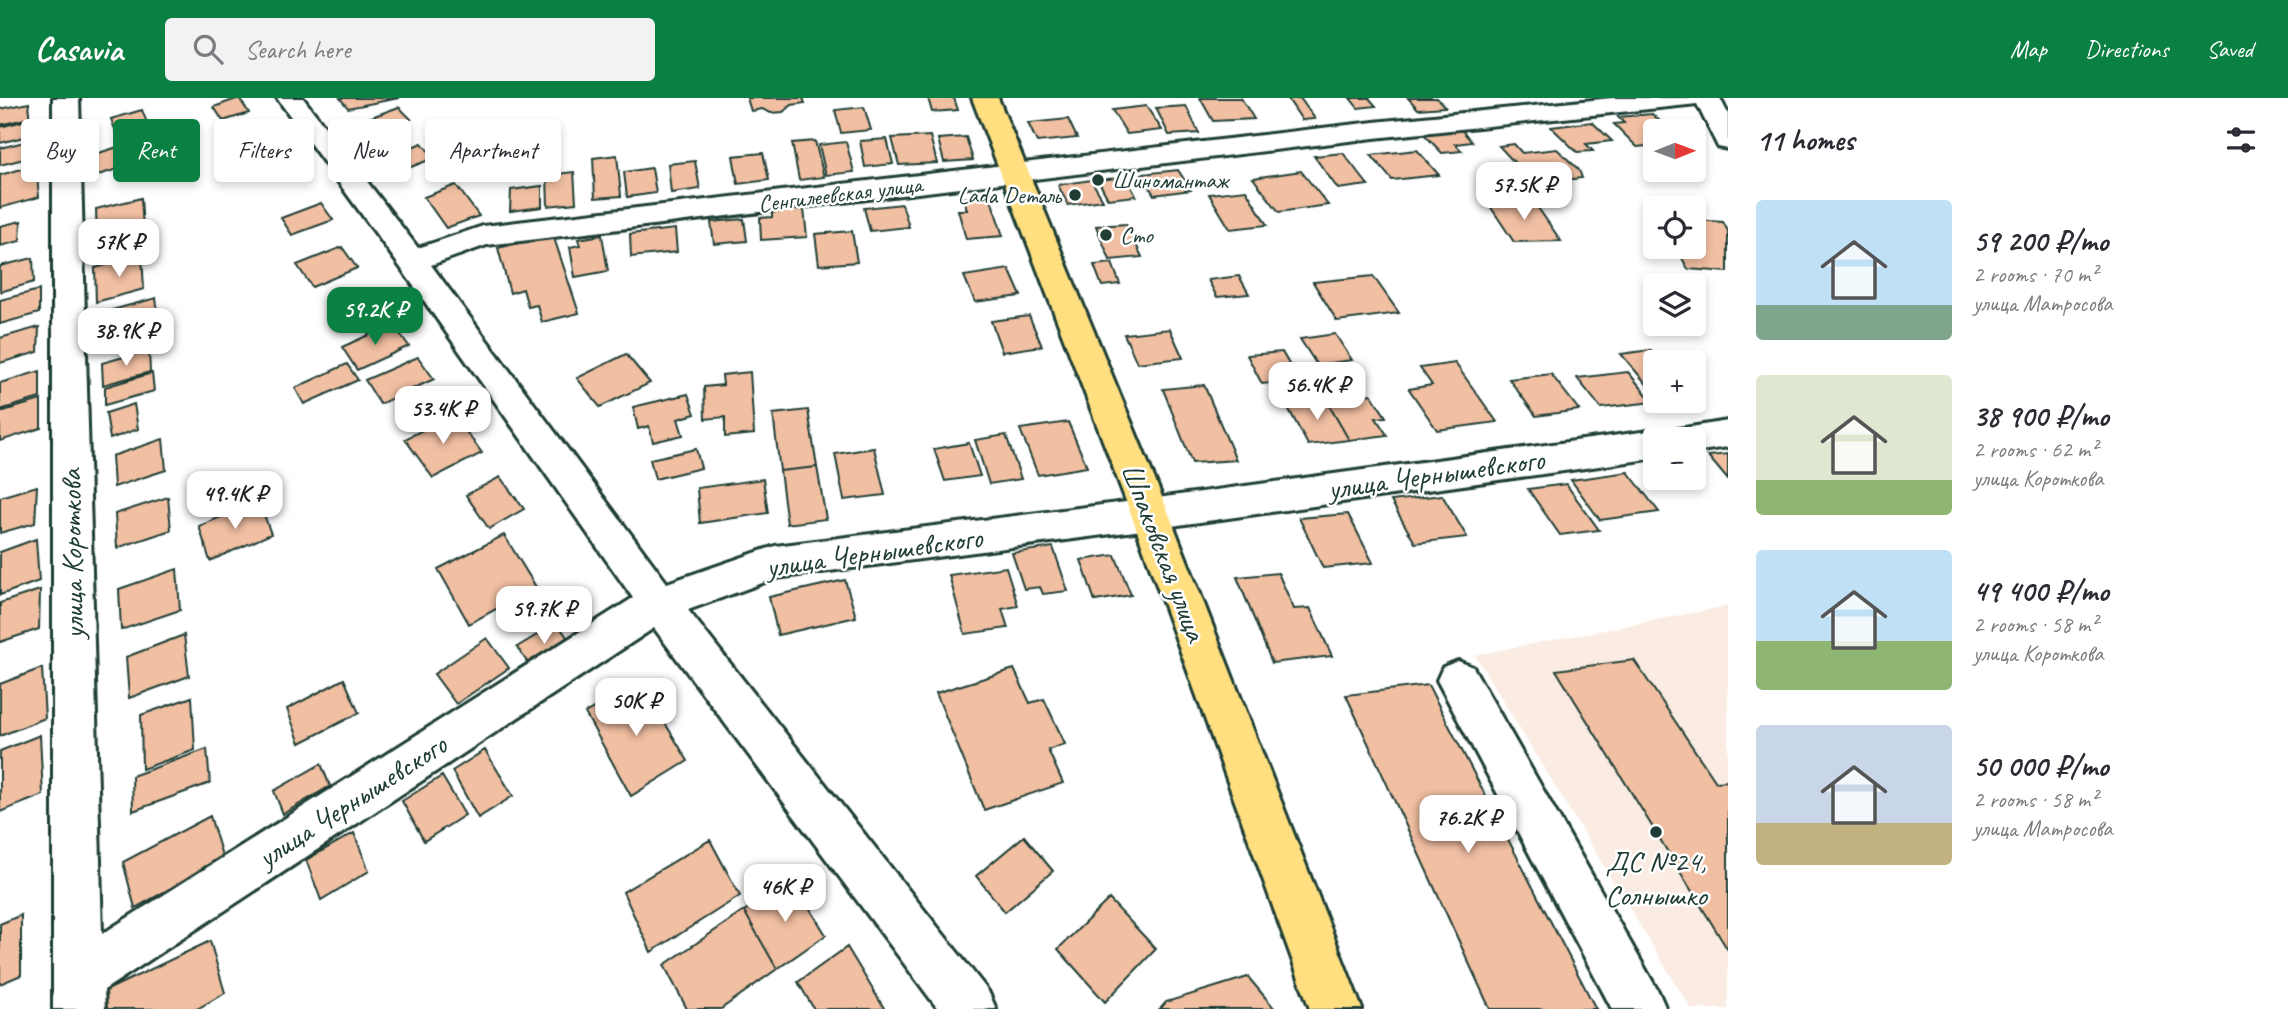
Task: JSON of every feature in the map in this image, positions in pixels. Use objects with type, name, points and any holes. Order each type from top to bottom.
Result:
[{"type":"main road","name":"Шпаковская улица","points":[[985,98],[1150,514],[1336,1009]]},
{"type":"street","name":"улица Короткова","points":[[66,98],[72,998]]},
{"type":"street","points":[[290,98],[412,261],[659,603],[970,1009]]},
{"type":"street","name":"Сенгилеевская улица","points":[[412,261],[483,236],[1374,130],[1689,98]]},
{"type":"street","points":[[1707,98],[1728,141]]},
{"type":"street","points":[[1706,437],[1728,434]]},
{"type":"street","name":"улица Чернышевского","points":[[72,998],[659,603],[775,562],[1150,514],[1643,446]]},
{"type":"street","points":[[1458,680],[1640,1009]]},
{"type":"shaded area","name":"ДС №24, Солнышко","points":[[1728,606],[1728,1009],[1691,1009],[1475,655]]},
{"type":"building","points":[[239,98],[249,113],[222,119],[214,107]]},
{"type":"building","points":[[340,98],[399,98],[348,108]]},
{"type":"building","points":[[747,98],[803,98],[805,103],[792,105],[783,112],[771,113],[762,109],[751,111]]},
{"type":"building","points":[[928,98],[954,98],[958,110],[932,112]]},
{"type":"building","points":[[1200,98],[1241,98],[1254,119],[1213,121]]},
{"type":"building","points":[[1300,98],[1315,119],[1302,120],[1288,99]]},
{"type":"building","points":[[1350,98],[1369,98],[1376,106],[1358,108]]},
{"type":"building","points":[[1408,98],[1437,98],[1445,107],[1418,109]]},
{"type":"building","points":[[29,103],[29,118],[0,125],[0,109]]},
{"type":"building","points":[[1146,106],[1162,130],[1127,134],[1112,110]]},
{"type":"building","points":[[1186,106],[1199,133],[1169,135],[1156,108]]},
{"type":"building","points":[[399,107],[411,119],[366,119]]},
{"type":"building","points":[[864,107],[871,130],[841,133],[835,110]]},
{"type":"building","points":[[142,110],[146,119],[113,119],[113,124],[111,119]]},
{"type":"building","points":[[1652,114],[1658,119],[1643,119],[1643,146],[1637,147],[1614,124],[1624,123],[1618,117]]},
{"type":"building","points":[[1068,119],[1077,138],[1037,142],[1028,123]]},
{"type":"building","points":[[21,122],[21,138],[0,143],[0,127]]},
{"type":"building","points":[[1592,122],[1612,141],[1586,144],[1593,151],[1577,152],[1551,127]]},
{"type":"building","points":[[1460,128],[1472,142],[1455,144],[1462,151],[1442,153],[1423,133]]},
{"type":"building","points":[[930,136],[937,163],[899,165],[892,138]]},
{"type":"building","points":[[966,137],[973,160],[944,162],[938,139]]},
{"type":"building","points":[[887,139],[893,164],[865,167],[860,141]]},
{"type":"building","points":[[815,141],[824,177],[799,180],[792,143]]},
{"type":"building","points":[[846,142],[854,172],[826,175],[819,145]]},
{"type":"building","points":[[21,143],[21,160],[0,165],[0,148]]},
{"type":"building","points":[[422,143],[425,147],[425,162],[411,167],[411,147]]},
{"type":"building","points":[[1514,144],[1522,153],[1557,149],[1579,170],[1582,178],[1539,183],[1527,176],[1499,146]]},
{"type":"building","points":[[113,148],[113,171],[99,175],[99,153]]},
{"type":"building","points":[[1417,150],[1439,175],[1392,180],[1371,155]]},
{"type":"building","points":[[763,153],[769,180],[738,184],[733,156]]},
{"type":"building","points":[[1343,153],[1368,185],[1338,189],[1314,156]]},
{"type":"building","points":[[617,155],[621,196],[595,198],[593,158]]},
{"type":"building","points":[[695,161],[700,189],[671,193],[668,164]]},
{"type":"building","points":[[652,168],[656,193],[627,197],[624,172]]},
{"type":"building","points":[[21,169],[21,182],[38,182],[39,197],[0,208],[0,175]]},
{"type":"building","points":[[1178,170],[1191,190],[1154,195],[1142,174]]},
{"type":"building","points":[[1301,171],[1328,205],[1279,212],[1253,178]]},
{"type":"building","points":[[574,172],[576,203],[548,206],[547,182],[561,182],[561,173]]},
{"type":"building","points":[[1126,177],[1136,196],[1108,199],[1098,180]]},
{"type":"building","points":[[1091,180],[1103,200],[1068,205],[1058,185]]},
{"type":"building","points":[[456,185],[479,216],[446,228],[424,197]]},
{"type":"building","points":[[542,186],[542,207],[510,211],[511,190]]},
{"type":"building","points":[[1246,190],[1267,225],[1230,229],[1209,194]]},
{"type":"building","points":[[990,196],[1003,236],[966,239],[958,210],[967,210],[964,198]]},
{"type":"building","points":[[141,198],[143,228],[97,240],[96,209]]},
{"type":"building","points":[[1534,202],[1561,241],[1514,242],[1488,203]]},
{"type":"building","points":[[321,203],[333,220],[292,235],[281,218]]},
{"type":"building","points":[[902,204],[909,227],[870,231],[864,208]]},
{"type":"building","points":[[804,209],[807,237],[761,240],[760,218],[772,217],[772,211]]},
{"type":"building","points":[[744,219],[747,241],[714,244],[711,222]]},
{"type":"building","points":[[21,221],[20,241],[0,246],[0,226]]},
{"type":"building","points":[[1706,221],[1723,222],[1728,231],[1728,272],[1688,269],[1683,259],[1706,259]]},
{"type":"building","points":[[1126,224],[1142,257],[1110,260],[1096,226]]},
{"type":"building","points":[[675,229],[677,252],[631,257],[630,234]]},
{"type":"building","points":[[852,231],[857,262],[819,265],[815,234]]},
{"type":"building","points":[[553,235],[579,313],[542,322],[537,305],[528,307],[523,289],[510,293],[498,248]]},
{"type":"building","points":[[602,235],[608,271],[575,277],[570,247],[580,245],[578,239]]},
{"type":"building","points":[[342,247],[357,268],[312,287],[297,265]]},
{"type":"building","points":[[142,255],[144,289],[96,302],[95,268]]},
{"type":"building","points":[[33,258],[34,282],[0,292],[0,266]]},
{"type":"building","points":[[1112,263],[1120,284],[1102,286],[1094,265]]},
{"type":"building","points":[[1009,269],[1021,296],[975,302],[964,276]]},
{"type":"building","points":[[1239,276],[1249,294],[1217,297],[1208,280]]},
{"type":"building","points":[[1373,276],[1399,313],[1337,321],[1313,282]]},
{"type":"building","points":[[39,290],[39,313],[0,324],[0,300]]},
{"type":"building","points":[[368,290],[383,314],[347,329],[333,304]]},
{"type":"building","points":[[156,298],[159,321],[102,337],[101,313]]},
{"type":"building","points":[[1029,316],[1042,346],[1002,352],[991,321]]},
{"type":"building","points":[[393,324],[409,346],[357,370],[342,347]]},
{"type":"building","points":[[39,327],[38,352],[0,363],[0,338]]},
{"type":"building","points":[[1170,329],[1183,358],[1137,363],[1124,334]]},
{"type":"building","points":[[1335,334],[1352,360],[1317,365],[1300,339]]},
{"type":"building","points":[[149,350],[150,372],[103,385],[102,363]]},
{"type":"building","points":[[1643,351],[1643,380],[1621,354]]},
{"type":"building","points":[[1282,352],[1298,380],[1262,384],[1247,355]]},
{"type":"building","points":[[626,354],[650,383],[600,407],[577,378]]},
{"type":"building","points":[[418,357],[434,379],[380,404],[365,380]]},
{"type":"building","points":[[1455,363],[1497,422],[1437,430],[1409,389],[1432,385],[1420,368]]},
{"type":"building","points":[[347,364],[358,380],[304,404],[295,388]]},
{"type":"building","points":[[40,371],[40,398],[0,410],[0,383]]},
{"type":"building","points":[[750,372],[754,434],[725,437],[725,417],[705,419],[704,387],[723,385],[722,375]]},
{"type":"building","points":[[1628,372],[1643,390],[1643,403],[1601,408],[1577,378]]},
{"type":"building","points":[[152,373],[154,391],[105,405],[105,387]]},
{"type":"building","points":[[1551,374],[1579,410],[1536,416],[1509,379]]},
{"type":"building","points":[[1204,385],[1236,460],[1192,463],[1163,389]]},
{"type":"building","points":[[688,394],[695,414],[678,419],[683,435],[653,442],[649,426],[638,429],[633,407]]},
{"type":"building","points":[[1371,394],[1386,417],[1376,418],[1387,435],[1349,440],[1326,400]]},
{"type":"building","points":[[41,400],[41,428],[0,441],[0,412]]},
{"type":"building","points":[[1326,400],[1349,440],[1308,445],[1286,404]]},
{"type":"building","points":[[134,404],[138,429],[110,439],[106,413]]},
{"type":"building","points":[[808,410],[817,467],[780,471],[773,414]]},
{"type":"building","points":[[453,414],[482,453],[433,478],[405,439]]},
{"type":"building","points":[[1068,422],[1087,467],[1038,475],[1020,429]]},
{"type":"building","points":[[1006,435],[1021,479],[989,484],[975,440]]},
{"type":"building","points":[[163,439],[166,470],[114,487],[112,456]]},
{"type":"building","points":[[969,443],[980,476],[945,481],[934,449]]},
{"type":"building","points":[[874,448],[885,495],[844,500],[835,454]]},
{"type":"building","points":[[696,449],[701,468],[655,479],[650,459]]},
{"type":"building","points":[[1728,454],[1728,480],[1708,456]]},
{"type":"building","points":[[817,467],[826,519],[787,524],[780,471]]},
{"type":"building","points":[[1628,472],[1659,512],[1600,520],[1571,480]]},
{"type":"building","points":[[500,477],[524,509],[489,529],[466,495]]},
{"type":"building","points":[[763,479],[768,513],[700,523],[697,488]]},
{"type":"building","points":[[1566,484],[1599,530],[1560,535],[1528,489]]},
{"type":"building","points":[[37,486],[35,523],[0,533],[0,497]]},
{"type":"building","points":[[1442,495],[1467,537],[1415,543],[1391,501]]},
{"type":"building","points":[[168,497],[171,530],[117,548],[115,514]]},
{"type":"building","points":[[259,501],[271,534],[210,561],[199,526]]},
{"type":"building","points":[[1348,514],[1373,563],[1323,568],[1299,518]]},
{"type":"building","points":[[504,535],[536,587],[469,624],[438,569]]},
{"type":"building","points":[[36,539],[39,581],[0,595],[0,552]]},
{"type":"building","points":[[1053,547],[1068,591],[1043,594],[1040,587],[1024,589],[1012,553]]},
{"type":"building","points":[[1115,555],[1131,595],[1095,601],[1081,560]]},
{"type":"building","points":[[1006,567],[1018,606],[1002,609],[1008,628],[965,634],[949,575]]},
{"type":"building","points":[[177,569],[180,610],[121,630],[119,589]]},
{"type":"building","points":[[1278,573],[1294,609],[1310,608],[1332,656],[1272,663],[1237,577]]},
{"type":"building","points":[[845,580],[856,617],[778,635],[769,597]]},
{"type":"building","points":[[40,590],[39,629],[0,642],[0,603]]},
{"type":"building","points":[[557,623],[572,644],[532,669],[517,647]]},
{"type":"building","points":[[184,635],[189,676],[129,698],[126,657]]},
{"type":"building","points":[[487,638],[509,668],[456,704],[434,674]]},
{"type":"building","points":[[1634,660],[1716,782],[1728,781],[1728,950],[1556,670]]},
{"type":"building","points":[[42,668],[45,718],[0,736],[0,684]]},
{"type":"building","points":[[1014,669],[1030,703],[1044,699],[1065,744],[1048,750],[1063,783],[984,810],[936,693]]},
{"type":"building","points":[[344,679],[359,713],[300,743],[287,709]]},
{"type":"building","points":[[640,682],[688,761],[631,796],[585,713]]},
{"type":"building","points":[[1428,685],[1596,1009],[1490,1009],[1346,695]]},
{"type":"building","points":[[192,697],[195,750],[142,769],[141,715]]},
{"type":"building","points":[[40,735],[43,795],[0,812],[0,751]]},
{"type":"building","points":[[207,749],[210,783],[133,811],[132,776]]},
{"type":"building","points":[[485,750],[513,796],[478,818],[452,771]]},
{"type":"building","points":[[321,764],[330,786],[283,814],[274,791]]},
{"type":"building","points":[[442,776],[465,815],[424,841],[402,801]]},
{"type":"building","points":[[210,816],[223,859],[135,908],[123,862]]},
{"type":"building","points":[[354,833],[369,871],[321,900],[306,860]]},
{"type":"building","points":[[1024,836],[1053,871],[1005,912],[976,876]]},
{"type":"building","points":[[710,840],[740,896],[651,952],[623,892]]},
{"type":"building","points":[[792,879],[826,935],[777,969],[744,911]]},
{"type":"building","points":[[1109,899],[1156,949],[1105,1002],[1058,949]]},
{"type":"building","points":[[744,911],[777,969],[721,1009],[687,1009],[664,965]]},
{"type":"building","points":[[21,915],[21,975],[0,984],[0,924]]},
{"type":"building","points":[[210,941],[225,993],[197,1009],[106,1009],[105,991]]},
{"type":"building","points":[[847,947],[884,1008],[814,1009],[798,982]]},
{"type":"building","points":[[1248,977],[1275,1009],[1160,1009],[1166,1002]]},
{"type":"place","name":"Шиномантаж","points":[[1098,180]]},
{"type":"place","name":"Lada Dеталь","points":[[1075,195]]},
{"type":"place","name":"Сто","points":[[1106,235]]},
{"type":"place","name":"ДС №24, Солнышко","points":[[1656,832]]}]
